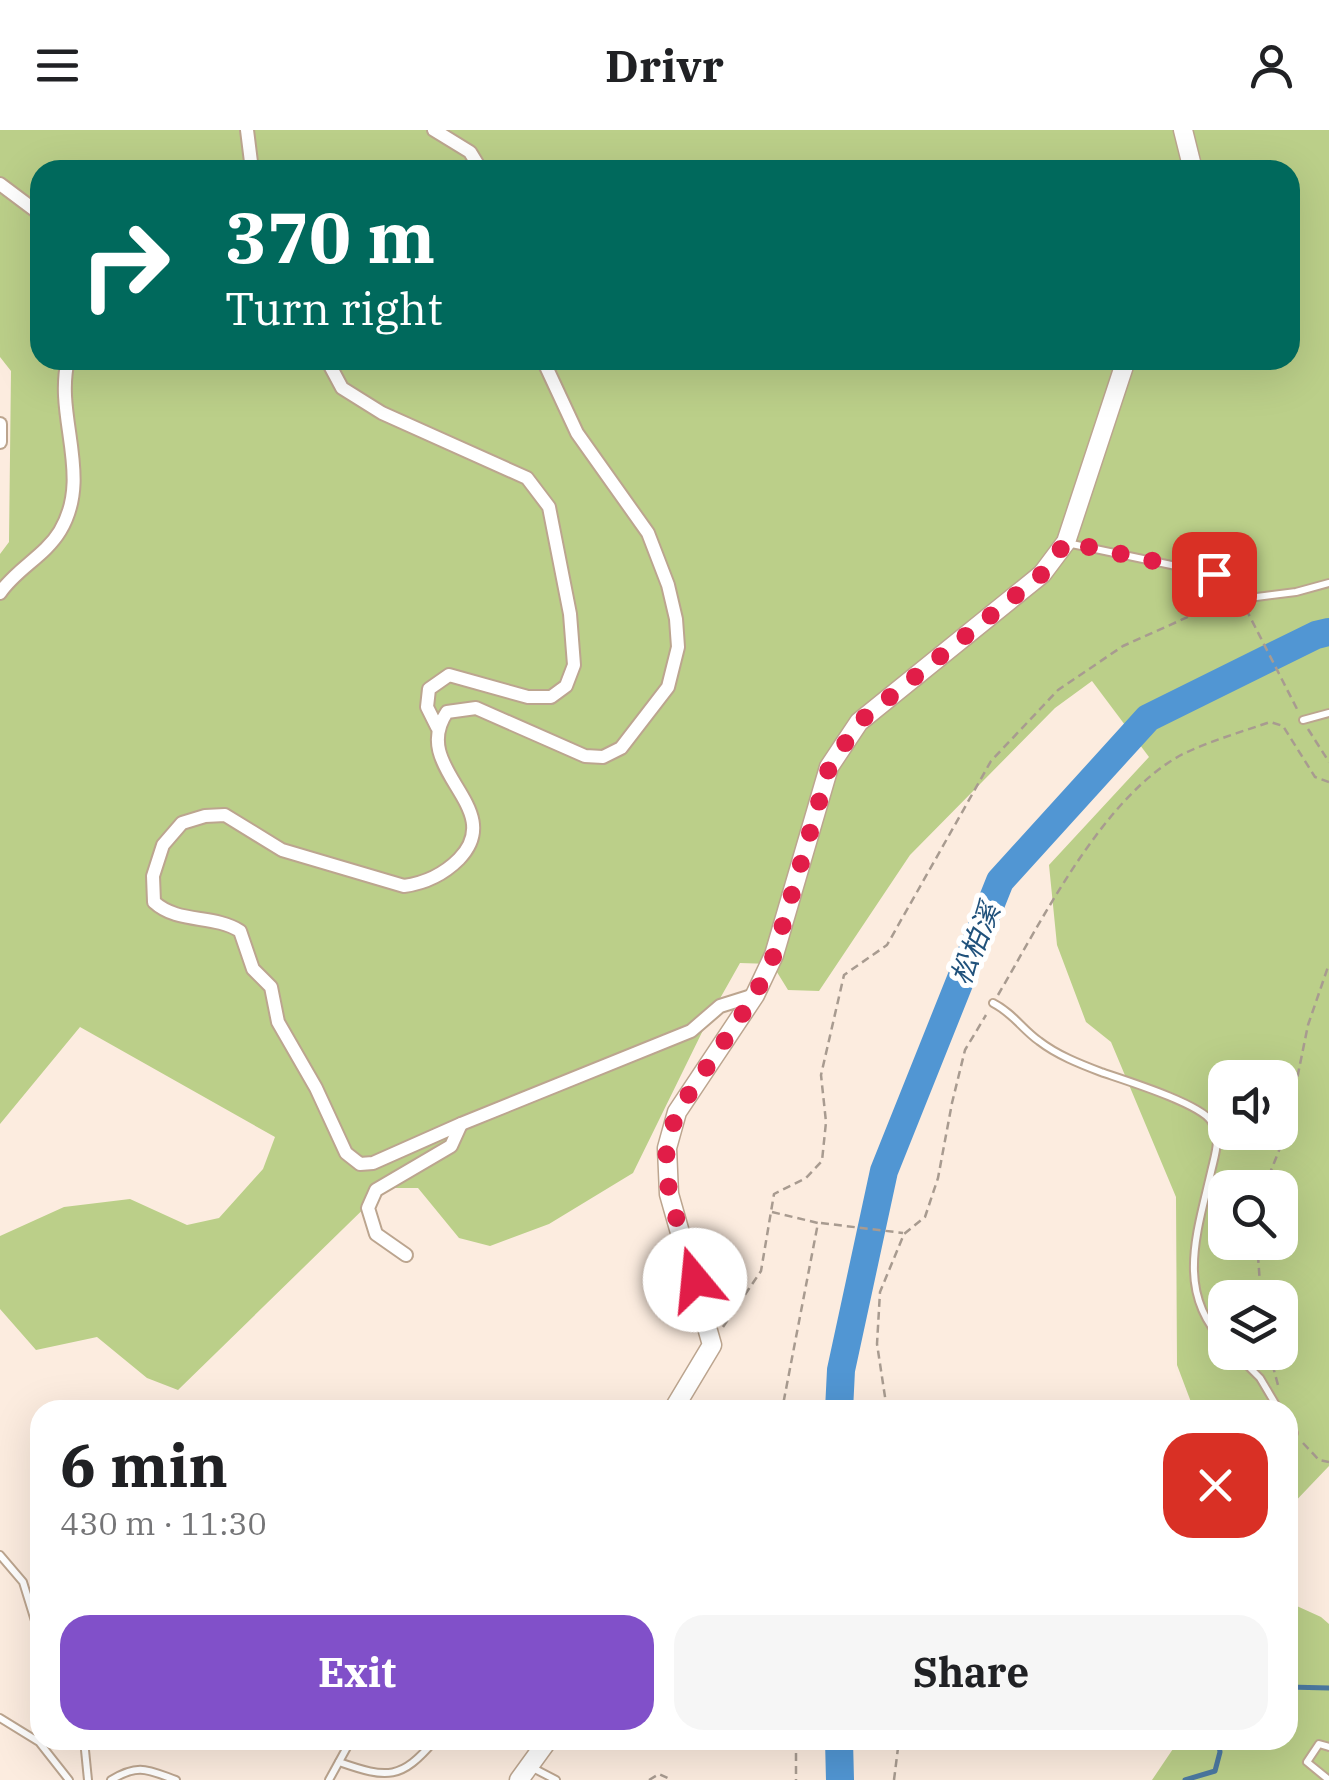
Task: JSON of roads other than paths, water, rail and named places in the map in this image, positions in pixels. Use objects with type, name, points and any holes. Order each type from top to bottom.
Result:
[{"type":"main road","points":[[1183,130],[1190,160]]},
{"type":"main road","points":[[680,1400],[712,1345],[669,1194],[666,1148],[677,1112],[755,995],[774,955],[829,768],[859,722],[1042,574],[1066,542],[1123,370]]},
{"type":"main road","points":[[525,1773],[541,1750]]},
{"type":"street","points":[[247,130],[251,160]]},
{"type":"street","points":[[434,130],[470,152],[475,160]]},
{"type":"street","points":[[0,184],[30,206]]},
{"type":"street","points":[[0,593],[12,576],[58,534],[66,519],[74,487],[74,455],[64,403],[65,370]]},
{"type":"street","points":[[332,370],[342,388],[382,413],[528,478],[549,507],[570,614],[574,666],[566,686],[551,697],[528,697],[449,675],[429,688],[427,707],[437,727],[438,757],[466,801],[475,826],[469,848],[449,870],[424,883],[404,886],[282,850],[226,815],[206,816],[182,822],[164,845],[153,876],[154,902],[164,912],[226,922],[240,931],[253,968],[271,987],[278,1022],[316,1088],[346,1153],[360,1164],[373,1164],[691,1031],[720,1006],[755,995]]},
{"type":"street","points":[[437,727],[447,712],[476,708],[585,756],[604,757],[621,748],[668,687],[678,647],[668,585],[648,534],[577,433],[548,370]]},
{"type":"street","points":[[0,424],[0,442]]},
{"type":"street","points":[[406,1255],[376,1234],[368,1208],[376,1190],[451,1146],[461,1124]]},
{"type":"lane","points":[[1066,542],[1214,574],[1241,599],[1329,583]]},
{"type":"lane","points":[[1303,720],[1329,713]]},
{"type":"lane","points":[[993,1003],[1012,1013],[1039,1041],[1078,1063],[1184,1103],[1210,1119],[1219,1141],[1196,1238],[1194,1292],[1208,1324]]},
{"type":"lane","points":[[1252,1370],[1274,1400]]},
{"type":"lane","points":[[0,1555],[23,1582],[30,1605]]},
{"type":"lane","points":[[0,1718],[30,1737]]},
{"type":"lane","points":[[1329,1747],[1319,1744],[1307,1762],[1329,1780]]},
{"type":"lane","points":[[45,1750],[69,1780]]},
{"type":"lane","points":[[85,1750],[88,1780]]},
{"type":"lane","points":[[328,1780],[346,1750]]},
{"type":"lane","points":[[340,1762],[378,1776],[399,1774],[427,1750]]},
{"type":"lane","points":[[112,1780],[128,1770],[143,1768],[176,1780]]},
{"type":"lane","points":[[525,1773],[556,1780]]},
{"type":"waterway","name":"松柏溪","points":[[840,1400],[841,1370],[884,1171],[1000,881],[1148,718],[1329,632]]},
{"type":"waterway","points":[[1298,1687],[1329,1688]]},
{"type":"waterway","name":"松柏溪","points":[[839,1750],[840,1780]]},
{"type":"waterway","points":[[1185,1780],[1215,1771],[1220,1750]]}]
